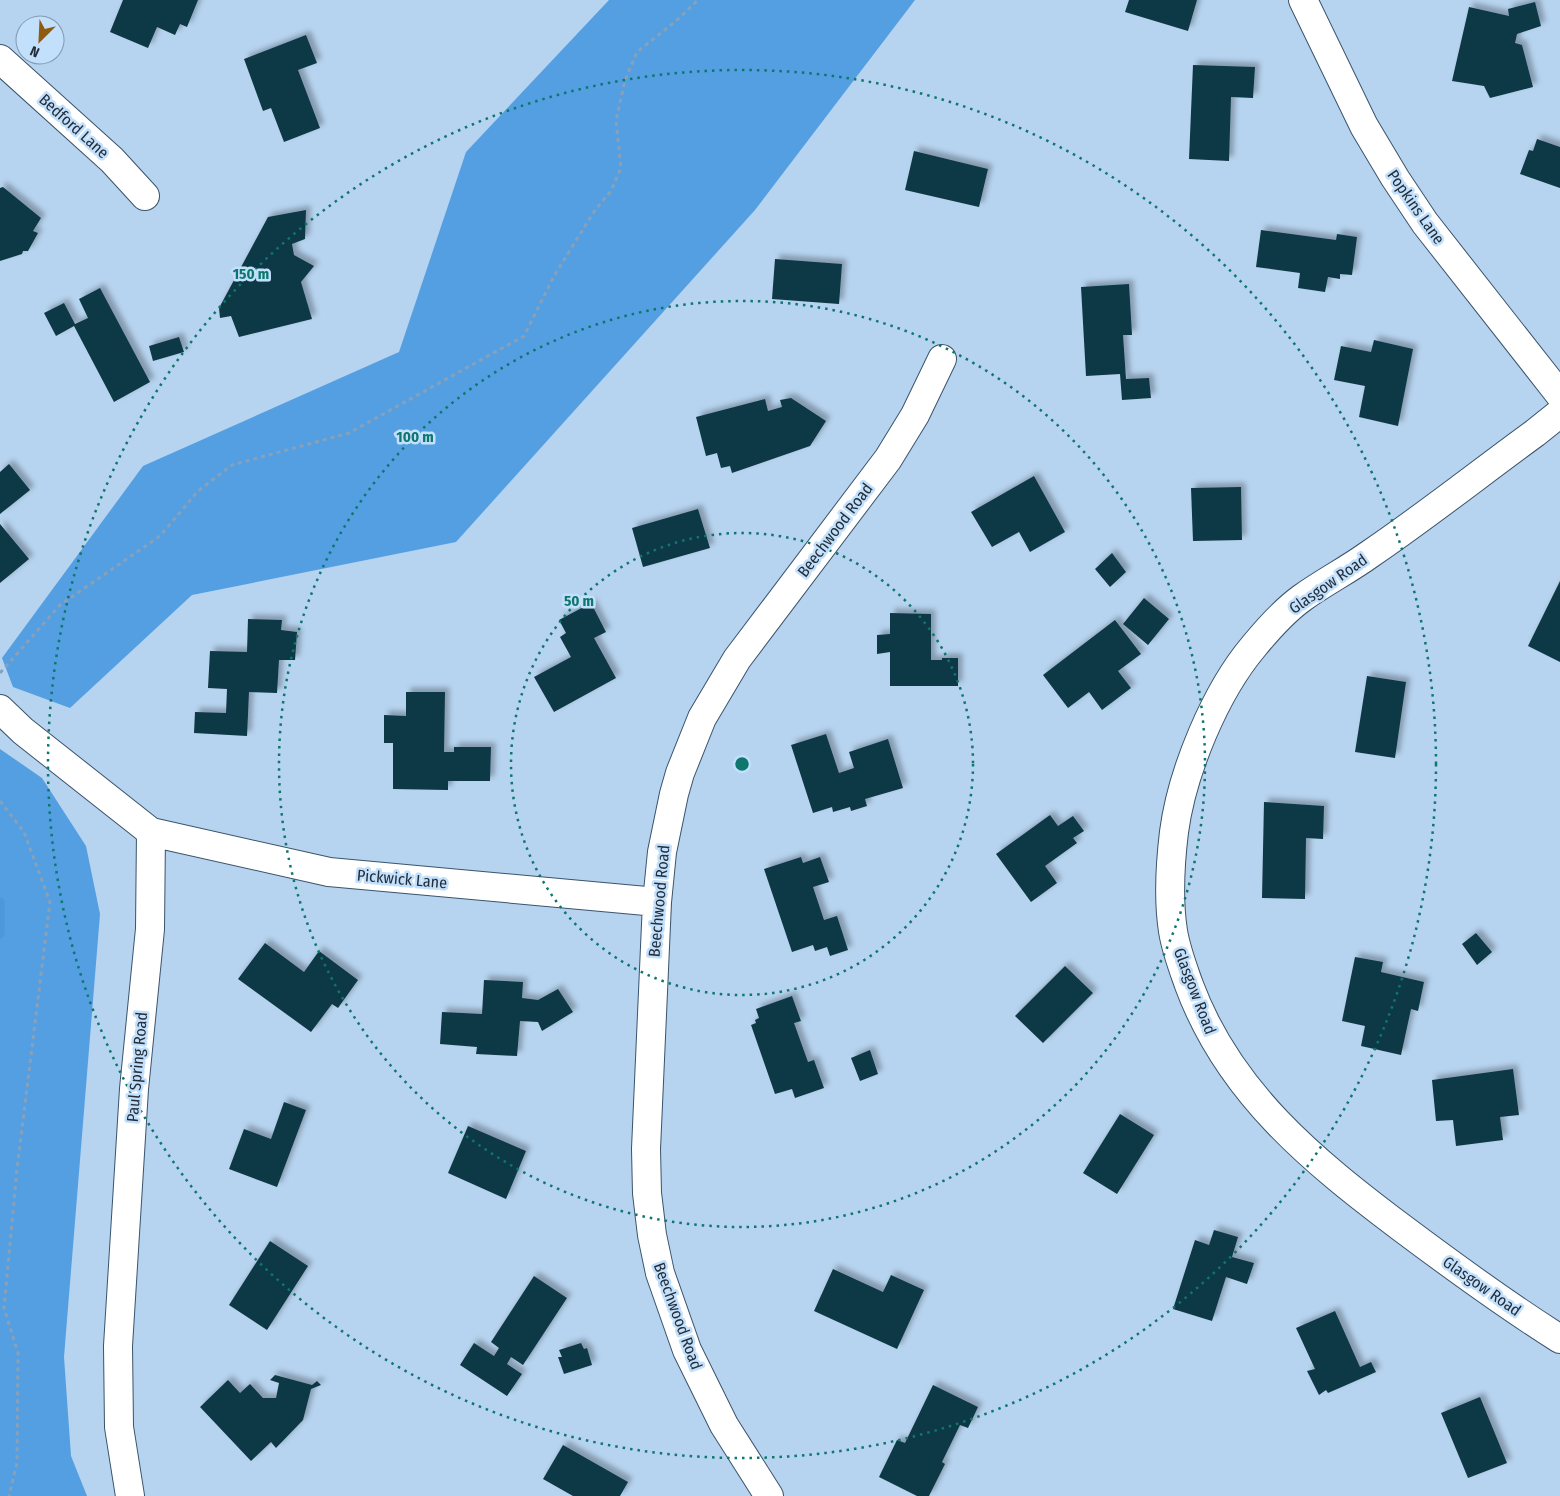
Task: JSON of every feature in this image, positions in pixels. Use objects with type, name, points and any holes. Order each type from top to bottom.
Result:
[{"type":"street","name":"Popkins Lane","points":[[1304,0],[1364,126],[1395,178],[1425,223],[1560,395]]},
{"type":"street","name":"Bedford Lane","points":[[0,59],[112,160],[145,196]]},
{"type":"street","name":"Beechwood Road","points":[[769,1496],[724,1424],[688,1350],[660,1272],[652,1235],[647,1193],[646,1150],[657,902],[662,852],[680,773],[702,718],[737,659],[888,459],[915,416],[942,359]]},
{"type":"street","name":"Glasgow Road","points":[[1560,413],[1370,555],[1303,597],[1289,608],[1252,648],[1230,681],[1208,722],[1184,784],[1177,815],[1170,889],[1173,932],[1188,982],[1213,1039],[1241,1081],[1290,1136],[1359,1195],[1457,1270],[1560,1339]]},
{"type":"street","points":[[0,709],[24,731],[151,832]]},
{"type":"street","name":"Pickwick Lane","points":[[151,832],[330,872],[657,902]]},
{"type":"street","name":"Paul Spring Road","points":[[130,1496],[119,1427],[118,1346],[134,1089],[150,929],[151,832]]},
{"type":"path","points":[[0,673],[60,606],[160,536],[198,491],[232,465],[349,433],[524,336],[554,276],[595,210],[611,191],[621,168],[616,122],[625,80],[637,52],[676,21],[698,0]]},
{"type":"path","points":[[0,801],[24,832],[50,902],[17,1169],[4,1308],[18,1353],[17,1463],[9,1496]]},
{"type":"shaded area","points":[[609,0],[915,0],[755,210],[456,542],[192,595],[70,708],[13,687],[2,658],[143,466],[399,352],[466,152]]},
{"type":"shaded area","points":[[0,749],[42,778],[86,846],[100,914],[64,1357],[71,1456],[87,1496],[0,1496]]},
{"type":"building","points":[[123,0],[198,0],[187,27],[180,24],[175,35],[157,27],[148,48],[110,32]]},
{"type":"building","points":[[1129,0],[1197,0],[1188,31],[1125,12]]},
{"type":"building","points":[[1535,2],[1541,26],[1517,34],[1515,43],[1522,45],[1533,87],[1490,98],[1484,86],[1452,81],[1469,7],[1509,16],[1508,9]]},
{"type":"building","points":[[306,35],[317,63],[298,70],[320,128],[284,142],[271,108],[263,111],[244,59]]},
{"type":"building","points":[[1193,65],[1255,67],[1253,98],[1231,97],[1229,161],[1189,159]]},
{"type":"building","points":[[1537,139],[1560,147],[1560,188],[1520,174],[1529,150],[1533,151]]},
{"type":"building","points":[[914,151],[988,169],[979,207],[905,190]]},
{"type":"building","points":[[3,187],[41,218],[33,231],[38,233],[28,251],[23,251],[22,254],[0,261],[0,188]]},
{"type":"building","points":[[306,210],[305,239],[292,244],[294,255],[314,266],[301,282],[312,319],[239,337],[231,316],[220,318],[219,308],[268,217]]},
{"type":"building","points":[[1261,230],[1336,240],[1337,234],[1357,237],[1352,275],[1340,274],[1340,279],[1328,277],[1325,292],[1298,288],[1300,273],[1256,267]]},
{"type":"building","points":[[775,259],[842,264],[839,304],[772,299]]},
{"type":"building","points":[[1129,284],[1132,335],[1123,335],[1126,379],[1149,378],[1151,398],[1122,400],[1120,374],[1086,376],[1081,287]]},
{"type":"building","points":[[100,288],[150,382],[114,402],[74,326],[56,336],[44,313],[64,303],[75,324],[88,318],[79,299]]},
{"type":"building","points":[[179,337],[184,352],[153,361],[149,346]]},
{"type":"building","points":[[1374,340],[1413,349],[1398,426],[1359,417],[1365,386],[1334,380],[1341,346],[1371,352]]},
{"type":"building","points":[[791,398],[826,421],[810,446],[732,473],[730,466],[721,468],[717,453],[706,456],[696,417],[765,399],[768,411],[782,407],[780,400]]},
{"type":"building","points":[[9,464],[30,490],[0,514],[0,472]]},
{"type":"building","points":[[1034,476],[1065,532],[1030,552],[1019,532],[992,547],[971,512]]},
{"type":"building","points":[[1241,487],[1242,540],[1193,541],[1191,488]]},
{"type":"building","points":[[698,509],[710,548],[643,567],[632,528]]},
{"type":"building","points":[[0,524],[29,559],[0,583]]},
{"type":"building","points":[[1112,553],[1126,572],[1110,587],[1095,569]]},
{"type":"building","points":[[1560,581],[1560,662],[1528,646]]},
{"type":"building","points":[[1144,598],[1169,619],[1148,645],[1123,624]]},
{"type":"building","points":[[591,603],[606,632],[594,638],[616,678],[554,712],[534,677],[571,657],[560,637],[566,633],[559,620]]},
{"type":"building","points":[[890,613],[931,614],[931,660],[958,658],[958,686],[890,686],[890,652],[877,654],[877,635],[890,634]]},
{"type":"building","points":[[248,619],[282,620],[281,630],[297,632],[295,660],[279,660],[277,693],[249,692],[247,736],[194,733],[195,712],[226,713],[227,689],[208,688],[210,651],[247,652]]},
{"type":"building","points":[[1115,620],[1141,654],[1118,671],[1131,688],[1102,710],[1089,692],[1068,708],[1043,675]]},
{"type":"building","points":[[1367,676],[1406,682],[1395,758],[1355,752]]},
{"type":"building","points":[[406,692],[445,692],[444,752],[454,752],[454,747],[491,747],[490,781],[448,781],[448,790],[393,789],[393,743],[384,743],[384,715],[406,716]]},
{"type":"building","points":[[826,734],[839,773],[854,768],[849,752],[888,739],[903,788],[865,799],[867,806],[851,811],[850,807],[833,812],[832,807],[813,813],[791,745]]},
{"type":"building","points":[[1264,802],[1324,806],[1323,839],[1306,838],[1305,899],[1262,898]]},
{"type":"building","points":[[1050,815],[1058,826],[1073,816],[1084,831],[1073,838],[1077,843],[1045,866],[1057,883],[1031,902],[996,854]]},
{"type":"building","points":[[801,857],[803,863],[820,857],[829,882],[813,887],[824,920],[837,916],[848,950],[830,956],[827,947],[815,951],[813,945],[792,952],[764,869]]},
{"type":"building","points":[[1476,933],[1492,952],[1477,965],[1462,944]]},
{"type":"building","points":[[265,943],[304,972],[319,951],[358,980],[338,1008],[332,1004],[311,1032],[238,979]]},
{"type":"building","points":[[1355,957],[1383,962],[1381,972],[1424,982],[1418,1011],[1411,1009],[1401,1055],[1361,1046],[1365,1026],[1342,1021]]},
{"type":"building","points":[[1065,966],[1093,993],[1043,1043],[1015,1016]]},
{"type":"building","points":[[484,980],[523,982],[522,998],[538,1000],[558,989],[573,1012],[542,1031],[538,1022],[520,1021],[517,1056],[476,1054],[477,1047],[440,1044],[442,1012],[482,1014]]},
{"type":"building","points":[[792,996],[801,1021],[794,1023],[808,1062],[814,1060],[824,1088],[795,1098],[792,1089],[775,1094],[751,1025],[756,1023],[755,1020],[759,1018],[756,1009]]},
{"type":"building","points":[[870,1050],[878,1074],[860,1081],[851,1058]]},
{"type":"building","points":[[1513,1069],[1519,1115],[1500,1117],[1503,1140],[1456,1146],[1453,1120],[1436,1121],[1432,1080]]},
{"type":"building","points":[[284,1102],[306,1110],[277,1187],[229,1169],[244,1129],[271,1139]]},
{"type":"building","points":[[1120,1114],[1154,1135],[1117,1194],[1083,1173]]},
{"type":"building","points":[[468,1126],[526,1151],[506,1199],[448,1173]]},
{"type":"building","points":[[1214,1230],[1238,1237],[1232,1257],[1254,1263],[1247,1284],[1226,1277],[1212,1321],[1173,1309],[1195,1240],[1209,1245]]},
{"type":"building","points":[[270,1241],[308,1266],[267,1330],[229,1305]]},
{"type":"building","points":[[833,1269],[883,1292],[891,1275],[924,1290],[897,1349],[814,1311]]},
{"type":"building","points":[[534,1276],[567,1298],[523,1365],[511,1357],[507,1364],[522,1374],[507,1396],[460,1365],[474,1343],[494,1356],[499,1348],[491,1342]]},
{"type":"building","points":[[1335,1311],[1360,1367],[1371,1362],[1376,1372],[1328,1393],[1326,1390],[1319,1395],[1307,1371],[1315,1369],[1296,1328]]},
{"type":"building","points":[[581,1343],[584,1349],[587,1348],[592,1365],[564,1374],[558,1357],[562,1357],[559,1350]]},
{"type":"building","points":[[275,1375],[312,1385],[317,1381],[321,1385],[311,1389],[303,1420],[276,1448],[271,1442],[251,1461],[200,1407],[228,1380],[240,1393],[250,1384],[263,1398],[276,1398],[279,1383],[270,1380]]},
{"type":"building","points":[[933,1385],[978,1407],[968,1428],[960,1425],[942,1462],[945,1464],[929,1496],[917,1496],[879,1477],[897,1440],[905,1443]]},
{"type":"building","points":[[1480,1397],[1507,1463],[1468,1478],[1441,1413]]},
{"type":"building","points":[[563,1445],[628,1482],[620,1496],[573,1496],[543,1479]]},
{"type":"waterway","points":[[0,902],[0,934]]}]
